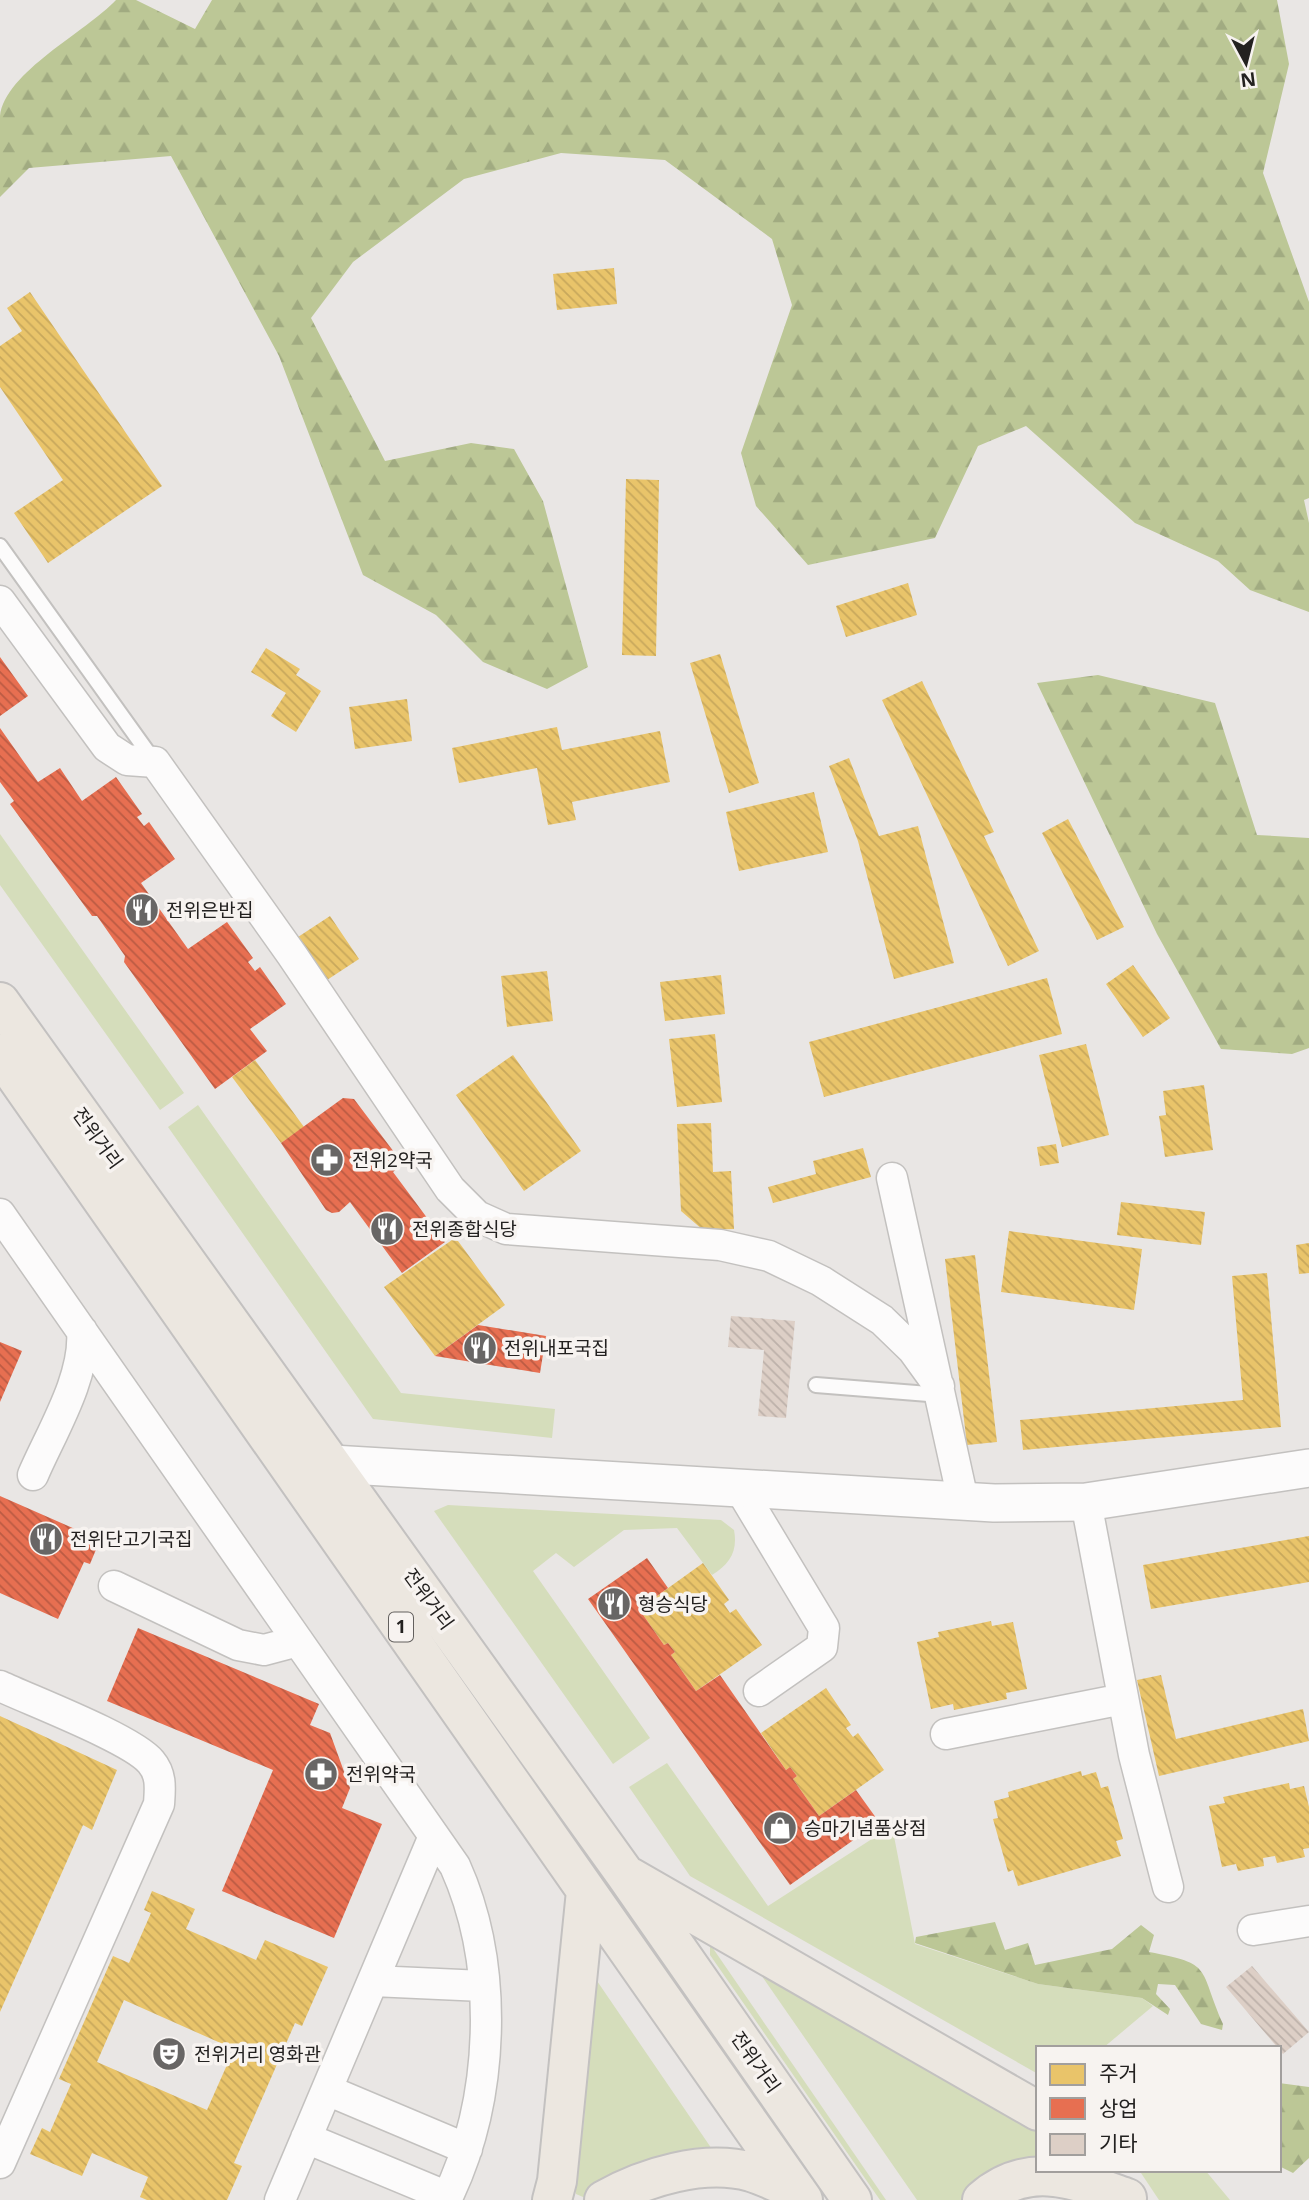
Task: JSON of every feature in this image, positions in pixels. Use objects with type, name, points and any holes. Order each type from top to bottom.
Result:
[{"type":"main road","name":"전위거리","points":[[0,1002],[625,1874],[852,2200]]},
{"type":"main road","name":"전위거리","points":[[0,1054],[800,2195]]},
{"type":"main road","points":[[625,1874],[692,1909],[1036,2110]]},
{"type":"main road","points":[[552,2200],[557,2180],[573,2039],[586,1891]]},
{"type":"main road","points":[[604,2200],[649,2180],[707,2167],[750,2172],[800,2195]]},
{"type":"main road","points":[[982,2200],[994,2189],[1028,2178],[1062,2176],[1120,2189]]},
{"type":"street","points":[[0,601],[107,747],[127,760],[155,762],[292,954],[450,1189],[477,1216],[506,1229],[720,1245],[769,1256],[821,1281],[882,1320],[913,1350],[940,1390]]},
{"type":"street","points":[[892,1178],[963,1500]]},
{"type":"street","points":[[0,1214],[455,1866],[467,1893],[479,1936],[484,2046],[476,2109],[467,2149],[447,2198],[306,2138]]},
{"type":"street","points":[[33,1475],[79,1368],[84,1349],[82,1331]]},
{"type":"street","points":[[332,1464],[994,1503],[1086,1502],[1309,1468]]},
{"type":"street","points":[[739,1487],[824,1628],[822,1647],[759,1691]]},
{"type":"street","points":[[1086,1502],[1134,1755],[1168,1887]]},
{"type":"street","points":[[114,1586],[237,1645],[264,1650],[298,1641]]},
{"type":"street","points":[[0,1686],[132,1747],[152,1763],[160,1781],[159,1804],[0,2163]]},
{"type":"street","points":[[946,1734],[1123,1699]]},
{"type":"street","points":[[280,2200],[434,1836]]},
{"type":"street","points":[[1253,1930],[1309,1921]]},
{"type":"street","points":[[373,1981],[483,1986]]},
{"type":"street","points":[[327,2090],[467,2149]]},
{"type":"lane","points":[[0,546],[155,762]]},
{"type":"lane","points":[[816,1385],[940,1390]]},
{"type":"green space","points":[[116,0],[136,0],[195,29],[212,0],[1277,0],[1289,64],[1263,173],[1309,302],[1309,498],[1304,500],[1309,523],[1309,612],[1250,590],[1218,561],[1135,523],[1026,426],[978,446],[935,538],[808,565],[756,506],[741,453],[792,305],[772,239],[665,160],[561,153],[464,179],[353,262],[311,318],[385,461],[471,443],[514,449],[543,501],[588,667],[547,689],[483,662],[436,615],[363,575],[279,356],[171,156],[29,168],[0,197],[0,116],[5,100],[31,68]]},
{"type":"green space","points":[[1098,675],[1215,703],[1257,835],[1309,838],[1309,1048],[1292,1054],[1221,1049],[1157,934],[1037,683]]},
{"type":"green space","points":[[0,834],[184,1093],[160,1110],[0,885]]},
{"type":"green space","points":[[198,1105],[401,1393],[555,1409],[552,1438],[373,1419],[168,1127]]},
{"type":"green space","points":[[448,1505],[721,1520],[734,1530],[734,1551],[724,1566],[712,1575],[677,1528],[624,1530],[574,1567],[556,1553],[533,1571],[650,1738],[613,1764],[434,1511]]},
{"type":"green space","points":[[667,1763],[768,1906],[892,1826],[915,1944],[1038,1984],[1142,1998],[1153,2006],[1105,2046],[1036,2046],[1036,2073],[690,1876],[629,1787]]},
{"type":"green space","points":[[995,1922],[1005,1950],[1028,1943],[1035,1965],[1112,1949],[1141,1925],[1154,1935],[1149,1952],[1184,1960],[1201,1971],[1223,2024],[1222,2030],[1201,2024],[1175,1985],[1158,1984],[1156,1994],[1170,2009],[1168,2015],[1142,1998],[1038,1984],[915,1943],[916,1937]]},
{"type":"green space","points":[[710,1944],[886,2200],[880,2200],[710,1955]]},
{"type":"green space","points":[[748,1956],[1036,2121],[1036,2165],[963,2200],[917,2200]]},
{"type":"green space","points":[[595,1978],[716,2155],[583,2197],[576,2194],[575,2189],[584,2121]]},
{"type":"green space","points":[[1281,2083],[1309,2087],[1309,2158],[1293,2173],[1281,2167]]},
{"type":"green space","points":[[1207,2172],[1230,2200],[1159,2200],[1141,2173]]},
{"type":"building: 주거","points":[[614,268],[617,304],[557,310],[553,274]]},
{"type":"building: 주거","points":[[30,292],[162,486],[48,563],[14,513],[63,480],[0,387],[0,346],[22,331],[7,308]]},
{"type":"building: 주거","points":[[626,479],[659,480],[656,656],[622,655]]},
{"type":"building: 주거","points":[[908,583],[917,615],[846,637],[836,606]]},
{"type":"building: 주거","points":[[266,648],[300,669],[296,675],[321,691],[296,732],[271,716],[286,693],[251,672]]},
{"type":"building: 주거","points":[[720,654],[759,783],[729,793],[690,663]]},
{"type":"building: 주거","points":[[922,681],[994,832],[984,836],[1039,951],[1008,966],[882,700]]},
{"type":"building: 주거","points":[[407,699],[412,741],[355,749],[349,707]]},
{"type":"building: 주거","points":[[557,727],[562,750],[660,731],[670,782],[572,802],[576,820],[548,825],[537,768],[459,783],[452,748]]},
{"type":"building: 주거","points":[[849,758],[879,836],[918,826],[954,963],[894,979],[858,841],[829,766]]},
{"type":"building: 주거","points":[[814,792],[828,852],[739,871],[726,812]]},
{"type":"building: 주거","points":[[1068,819],[1124,927],[1097,940],[1042,833]]},
{"type":"building: 주거","points":[[330,916],[359,959],[327,980],[298,937]]},
{"type":"building: 주거","points":[[1133,965],[1170,1018],[1143,1037],[1106,984]]},
{"type":"building: 주거","points":[[547,971],[553,1021],[507,1027],[501,976]]},
{"type":"building: 주거","points":[[721,975],[725,1014],[665,1021],[660,982]]},
{"type":"building: 주거","points":[[1047,978],[1062,1034],[824,1097],[809,1042]]},
{"type":"building: 주거","points":[[715,1034],[722,1102],[677,1107],[669,1039]]},
{"type":"building: 주거","points":[[1086,1044],[1109,1135],[1062,1147],[1039,1055]]},
{"type":"building: 주거","points":[[513,1055],[581,1151],[524,1191],[456,1095]]},
{"type":"building: 주거","points":[[255,1060],[304,1127],[281,1143],[232,1077]]},
{"type":"building: 주거","points":[[1204,1085],[1213,1150],[1165,1157],[1159,1116],[1166,1115],[1163,1091]]},
{"type":"building: 주거","points":[[711,1123],[713,1172],[731,1171],[734,1229],[703,1230],[681,1211],[677,1124]]},
{"type":"building: 주거","points":[[1056,1144],[1059,1163],[1040,1166],[1037,1147]]},
{"type":"building: 주거","points":[[863,1148],[871,1177],[773,1203],[768,1187],[816,1174],[813,1161]]},
{"type":"building: 주거","points":[[1121,1202],[1205,1212],[1201,1245],[1117,1235]]},
{"type":"building: 주거","points":[[1009,1231],[1142,1249],[1134,1310],[1001,1292]]},
{"type":"building: 주거","points":[[452,1240],[458,1241],[505,1305],[435,1356],[384,1287]]},
{"type":"building: 주거","points":[[1309,1243],[1309,1273],[1299,1274],[1296,1245]]},
{"type":"building: 주거","points":[[975,1255],[997,1442],[967,1445],[945,1259]]},
{"type":"building: 주거","points":[[1267,1273],[1281,1427],[1023,1450],[1020,1420],[1243,1400],[1232,1276]]},
{"type":"building: 주거","points":[[1309,1536],[1309,1582],[1151,1609],[1143,1565]]},
{"type":"building: 주거","points":[[703,1563],[729,1600],[724,1604],[730,1613],[736,1609],[762,1645],[696,1691],[671,1655],[675,1652],[668,1643],[664,1645],[639,1609]]},
{"type":"building: 주거","points":[[991,1621],[992,1626],[1013,1622],[1027,1689],[1006,1693],[1007,1699],[954,1710],[953,1704],[931,1709],[917,1642],[939,1637],[938,1632]]},
{"type":"building: 주거","points":[[1161,1675],[1176,1739],[1303,1709],[1309,1741],[1159,1776],[1137,1680]]},
{"type":"building: 주거","points":[[826,1688],[851,1725],[846,1728],[853,1737],[858,1733],[884,1770],[819,1816],[793,1779],[797,1776],[790,1767],[786,1770],[761,1733]]},
{"type":"building: 주거","points":[[0,1716],[117,1770],[92,1830],[83,1825],[0,2012]]},
{"type":"building: 주거","points":[[1081,1771],[1082,1776],[1096,1772],[1101,1788],[1108,1786],[1123,1839],[1116,1841],[1121,1856],[1018,1886],[1013,1870],[1008,1872],[993,1819],[998,1818],[994,1801],[1009,1797],[1008,1792]]},
{"type":"building: 주거","points":[[1289,1783],[1290,1789],[1304,1786],[1309,1807],[1309,1848],[1303,1849],[1305,1857],[1277,1863],[1275,1856],[1263,1858],[1264,1866],[1238,1871],[1236,1864],[1222,1867],[1209,1806],[1225,1803],[1223,1797]]},
{"type":"building: 주거","points":[[152,1891],[195,1909],[186,1929],[256,1960],[265,1940],[328,1967],[302,2026],[295,2023],[234,2163],[242,2166],[227,2200],[147,2200],[140,2197],[148,2177],[92,2153],[82,2176],[30,2154],[42,2128],[50,2132],[71,2084],[59,2079],[113,1956],[129,1963],[151,1913],[144,1910]],"holes":[[[124,2000],[234,2049],[207,2110],[97,2062]]]},
{"type":"building: 상업","points":[[0,657],[28,696],[0,716]]},
{"type":"building: 상업","points":[[0,728],[38,782],[60,768],[82,801],[116,777],[142,814],[137,817],[144,826],[149,822],[175,859],[141,883],[188,949],[227,922],[253,958],[248,962],[255,971],[260,967],[286,1004],[250,1029],[267,1051],[215,1089],[124,962],[125,956],[97,916],[92,916],[10,804],[14,801],[0,782]]},
{"type":"building: 상업","points":[[343,1098],[354,1099],[403,1164],[393,1172],[445,1242],[402,1273],[350,1202],[339,1212],[326,1210],[281,1143]]},
{"type":"building: 상업","points":[[478,1325],[546,1336],[540,1373],[435,1356]]},
{"type":"building: 상업","points":[[0,1342],[22,1351],[0,1402]]},
{"type":"building: 상업","points":[[0,1496],[100,1540],[90,1564],[84,1562],[58,1619],[0,1593]]},
{"type":"building: 상업","points":[[647,1558],[668,1588],[639,1609],[664,1645],[668,1643],[675,1652],[671,1655],[696,1691],[720,1675],[786,1770],[790,1767],[797,1776],[793,1779],[819,1816],[856,1790],[879,1822],[790,1885],[588,1599]]},
{"type":"building: 상업","points":[[138,1628],[319,1704],[310,1725],[330,1733],[350,1788],[342,1808],[382,1824],[334,1938],[222,1891],[273,1770],[107,1701]]},
{"type":"building: 기타","points":[[731,1316],[795,1321],[786,1418],[758,1416],[764,1350],[728,1347]]},
{"type":"building: 기타","points":[[1252,1966],[1309,2032],[1283,2054],[1281,2046],[1276,2046],[1226,1987]]},
{"type":"place","name":"전위은반집","points":[[142,910]]},
{"type":"place","name":"전위2약국","points":[[327,1160]]},
{"type":"place","name":"전위종합식당","points":[[387,1229]]},
{"type":"place","name":"전위내포국집","points":[[480,1348]]},
{"type":"place","name":"전위단고기국집","points":[[46,1539]]},
{"type":"place","name":"형승식당","points":[[614,1604]]},
{"type":"place","name":"전위약국","points":[[321,1774]]},
{"type":"place","name":"승마기념품상점","points":[[780,1828]]},
{"type":"place","name":"전위거리 영화관","points":[[169,2054]]}]
